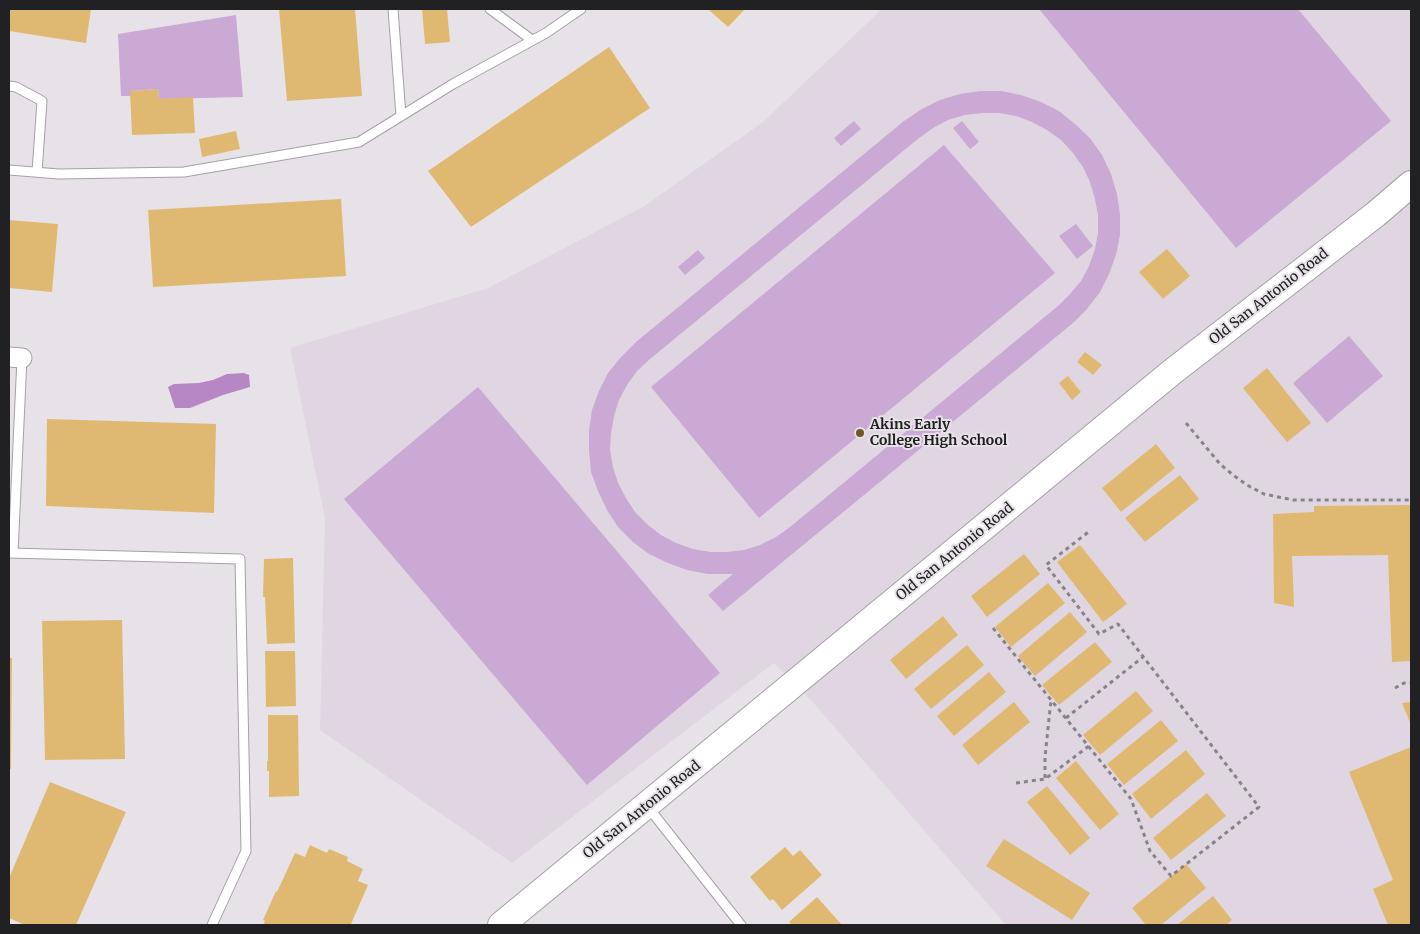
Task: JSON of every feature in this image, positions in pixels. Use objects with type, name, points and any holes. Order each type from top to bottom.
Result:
[{"type":"street","name":"Old San Antonio Road","points":[[501,925],[1172,372],[1376,214],[1411,184]]},
{"type":"lane","points":[[393,9],[401,116]]},
{"type":"lane","points":[[490,9],[532,40]]},
{"type":"lane","points":[[9,170],[59,174],[184,172],[359,142],[454,84],[546,33],[581,9]]},
{"type":"lane","points":[[9,86],[16,87],[42,101],[37,172]]},
{"type":"lane","points":[[16,358],[11,553],[240,560],[246,851],[212,925]]},
{"type":"lane","points":[[647,806],[741,925]]},
{"type":"path","points":[[1186,423],[1220,464],[1247,485],[1264,494],[1293,500],[1411,500]]},
{"type":"path","points":[[993,628],[1132,798],[1150,851],[1171,876],[1259,807],[1118,624],[1099,634],[1046,565],[1091,530]]},
{"type":"path","points":[[1066,718],[1143,657]]},
{"type":"path","points":[[1395,688],[1404,683],[1411,683]]},
{"type":"path","points":[[1045,778],[1045,757],[1051,700]]},
{"type":"path","points":[[1016,783],[1045,778],[1089,746]]},
{"type":"shaded area","name":"Akins Early College High School","points":[[882,9],[1411,9],[1411,925],[1006,925],[810,699],[774,663],[512,863],[320,730],[325,518],[290,348],[488,288],[643,207],[763,122]]},
{"type":"shaded area","points":[[1039,9],[1298,9],[1391,121],[1236,248]]},
{"type":"shaded area","points":[[236,15],[243,97],[159,99],[158,89],[131,91],[131,96],[121,96],[118,34]]},
{"type":"shaded area","points":[[980,91],[1001,91],[1021,95],[1059,111],[1090,138],[1102,155],[1111,174],[1120,214],[1120,235],[1116,255],[1109,274],[1100,292],[1073,323],[723,611],[708,595],[733,574],[708,574],[687,570],[649,554],[618,527],[607,510],[591,472],[589,451],[592,410],[599,391],[608,373],[636,342],[904,121],[940,100]],"holes":[[[999,113],[1016,116],[1032,122],[1061,140],[1083,167],[1090,182],[1098,215],[1098,233],[1089,266],[1081,281],[1070,294],[1058,306],[776,537],[744,550],[710,552],[676,543],[648,525],[635,512],[618,483],[610,450],[614,416],[619,400],[637,371],[933,128],[948,120],[965,115]]]},
{"type":"shaded area","points":[[854,121],[861,129],[841,146],[834,138]]},
{"type":"shaded area","points":[[962,121],[979,142],[970,149],[953,128]]},
{"type":"shaded area","points":[[944,145],[1055,273],[759,518],[651,387]]},
{"type":"shaded area","points":[[1076,224],[1093,246],[1077,259],[1059,236]]},
{"type":"shaded area","points":[[698,250],[705,258],[685,275],[678,267]]},
{"type":"shaded area","points":[[1349,336],[1383,376],[1327,423],[1293,383]]},
{"type":"shaded area","points":[[244,373],[249,375],[250,387],[190,408],[175,408],[168,387],[174,384],[199,383],[213,380],[227,374]]},
{"type":"shaded area","points":[[478,387],[720,673],[587,785],[344,499]]},
{"type":"building","points":[[9,9],[91,9],[86,43],[9,31]]},
{"type":"building","points":[[279,9],[355,9],[362,96],[287,101]]},
{"type":"building","points":[[422,9],[447,9],[450,42],[425,44]]},
{"type":"building","points":[[708,9],[745,9],[728,27]]},
{"type":"building","points":[[609,47],[650,108],[471,227],[428,171]]},
{"type":"building","points":[[158,89],[159,99],[193,97],[195,133],[132,135],[130,91]]},
{"type":"building","points":[[236,131],[240,149],[202,157],[199,139]]},
{"type":"building","points":[[341,199],[346,276],[153,287],[148,210]]},
{"type":"building","points":[[9,220],[58,224],[52,292],[9,288]]},
{"type":"building","points":[[1167,249],[1190,276],[1163,299],[1139,272]]},
{"type":"building","points":[[1085,352],[1102,365],[1093,375],[1077,362]]},
{"type":"building","points":[[1267,368],[1311,423],[1287,442],[1243,388]]},
{"type":"building","points":[[1068,376],[1081,392],[1072,400],[1059,383]]},
{"type":"building","points":[[47,419],[216,424],[214,513],[46,506]]},
{"type":"building","points":[[1156,444],[1175,468],[1121,512],[1102,488]]},
{"type":"building","points":[[1180,475],[1199,499],[1145,542],[1125,518]]},
{"type":"building","points":[[1411,505],[1411,661],[1392,662],[1388,555],[1292,556],[1294,607],[1274,603],[1273,514],[1314,512],[1314,506]]},
{"type":"building","points":[[1080,545],[1127,604],[1103,622],[1057,562]]},
{"type":"building","points":[[1024,554],[1040,574],[987,617],[971,596]]},
{"type":"building","points":[[293,558],[295,643],[267,644],[265,597],[263,597],[264,559]]},
{"type":"building","points":[[1048,583],[1065,603],[1011,647],[995,627]]},
{"type":"building","points":[[1070,612],[1087,632],[1035,676],[1018,656]]},
{"type":"building","points":[[943,616],[958,635],[906,679],[890,660]]},
{"type":"building","points":[[122,620],[125,759],[45,760],[42,621]]},
{"type":"building","points":[[1095,642],[1112,662],[1059,705],[1042,685]]},
{"type":"building","points":[[967,645],[984,665],[931,709],[914,689]]},
{"type":"building","points":[[265,651],[295,651],[296,706],[266,707]]},
{"type":"building","points":[[9,658],[12,658],[11,769],[9,769]]},
{"type":"building","points":[[989,672],[1006,692],[954,736],[937,716]]},
{"type":"building","points":[[1136,691],[1153,711],[1100,755],[1083,735]]},
{"type":"building","points":[[1014,702],[1030,722],[978,765],[962,745]]},
{"type":"building","points":[[1411,702],[1411,725],[1402,703]]},
{"type":"building","points":[[268,715],[298,715],[299,796],[269,797],[269,771],[267,771]]},
{"type":"building","points":[[1161,720],[1178,741],[1124,785],[1107,764]]},
{"type":"building","points":[[1411,747],[1411,925],[1388,925],[1373,889],[1393,880],[1349,772]]},
{"type":"building","points":[[1186,750],[1205,774],[1151,819],[1132,794]]},
{"type":"building","points":[[1076,761],[1119,814],[1100,830],[1056,778]]},
{"type":"building","points":[[50,782],[126,812],[76,925],[25,925],[9,918],[9,878]]},
{"type":"building","points":[[1047,786],[1090,838],[1070,855],[1027,802]]},
{"type":"building","points":[[1207,793],[1226,816],[1171,860],[1153,838]]},
{"type":"building","points":[[1004,839],[1090,893],[1072,920],[986,866]]},
{"type":"building","points":[[310,845],[327,853],[329,849],[348,857],[347,861],[363,869],[358,881],[368,885],[351,924],[353,925],[263,925],[265,921],[263,920],[295,853],[305,857]]},
{"type":"building","points":[[785,847],[793,856],[800,850],[822,875],[782,910],[773,899],[770,901],[750,877]]},
{"type":"building","points":[[1186,864],[1206,888],[1161,925],[1146,925],[1132,908]]},
{"type":"building","points":[[1213,896],[1232,920],[1226,925],[1177,925]]},
{"type":"building","points":[[817,897],[842,925],[792,925],[789,922]]},
{"type":"place","name":"Akins Early College High School","points":[[860,433]]}]
